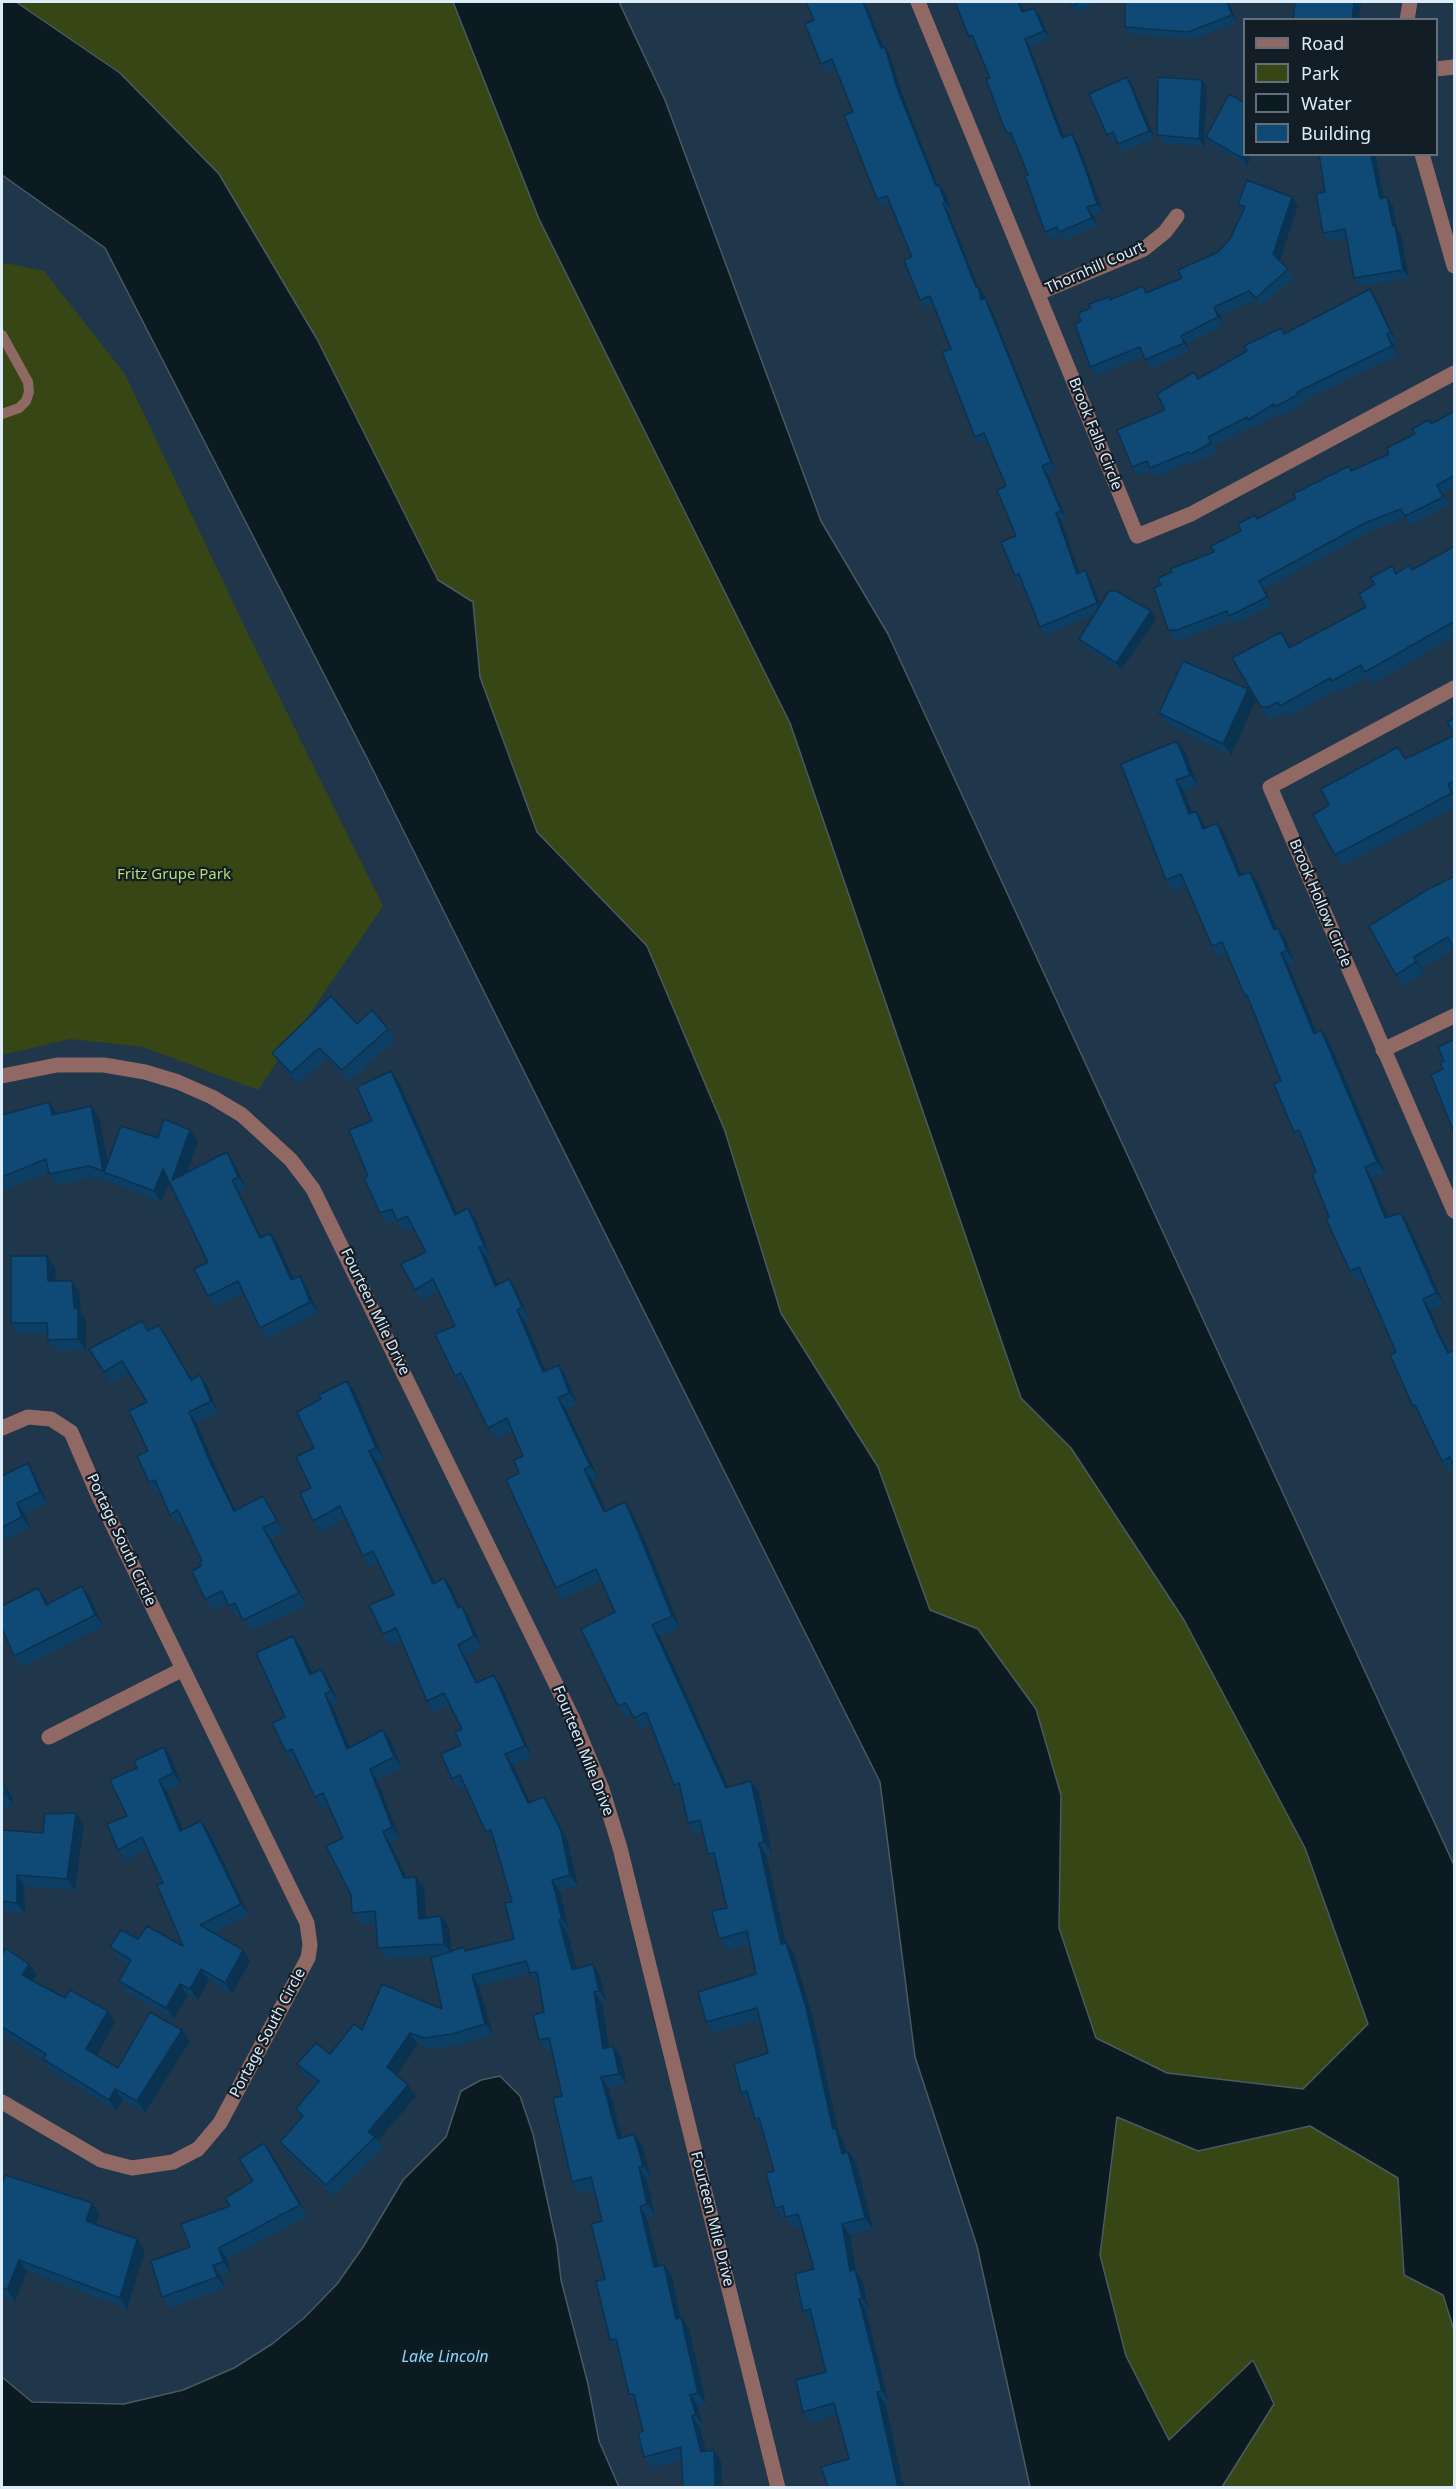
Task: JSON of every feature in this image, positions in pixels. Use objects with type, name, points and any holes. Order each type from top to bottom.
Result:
[{"type":"street","name":"Brook Falls Circle","points":[[918,2],[1137,536],[1191,514],[1455,373]]},
{"type":"street","points":[[1407,18],[1410,2]]},
{"type":"street","points":[[1438,69],[1455,67]]},
{"type":"street","points":[[1423,156],[1455,266]]},
{"type":"street","name":"Thornhill Court","points":[[1038,293],[1144,249],[1165,232],[1177,216]]},
{"type":"street","name":"Brook Hollow Circle","points":[[1455,688],[1270,787],[1383,1050],[1455,1210]]},
{"type":"street","points":[[1383,1050],[1455,1016]]},
{"type":"street","name":"Fourteen Mile Drive","points":[[2,1076],[57,1065],[112,1066],[178,1082],[212,1097],[242,1115],[291,1160],[313,1189],[568,1708],[602,1789],[620,1848],[778,2487]]},
{"type":"street","name":"Portage South Circle","points":[[2,1428],[28,1417],[51,1419],[71,1432],[99,1497],[307,1923],[310,1945],[308,1958],[211,2137],[198,2149],[173,2162],[132,2168],[101,2160],[2,2102]]},
{"type":"street","points":[[49,1737],[183,1669]]},
{"type":"lane","points":[[2,335],[28,382],[29,392],[26,401],[19,408],[2,414]]},
{"type":"green space","points":[[2,2],[512,2],[1392,1965],[1454,2235],[1454,2487],[1135,2487],[1062,2078]]},
{"type":"green space","name":"Fritz Grupe Park","points":[[6,263],[44,271],[125,374],[251,640],[383,906],[258,1090],[143,1047],[70,1039],[2,1055],[2,266]]},
{"type":"water","points":[[2,2],[16,2],[120,73],[219,174],[317,339],[438,580],[473,602],[480,677],[537,832],[647,946],[725,1131],[781,1313],[878,1467],[930,1610],[978,1629],[1036,1709],[1061,1795],[1059,1928],[1096,2038],[1167,2073],[1303,2089],[1368,2024],[1305,1848],[1184,1620],[1071,1448],[1021,1398],[790,723],[539,219],[453,2],[619,2],[665,100],[821,521],[888,634],[1454,1865],[1454,2330],[1443,2295],[1404,2275],[1398,2178],[1310,2126],[1198,2151],[1117,2117],[1100,2255],[1126,2356],[1169,2440],[1253,2360],[1274,2404],[1222,2487],[1030,2487],[977,2246],[915,2057],[880,1782],[367,758],[105,248],[2,175]]},
{"type":"water","name":"Lake Lincoln","points":[[500,2076],[520,2096],[533,2134],[557,2245],[561,2280],[588,2384],[599,2441],[619,2487],[2,2487],[2,2377],[32,2402],[124,2404],[183,2390],[234,2368],[272,2344],[304,2318],[337,2284],[363,2247],[403,2180],[446,2137],[461,2091],[481,2080]]},
{"type":"building","points":[[806,2],[863,2],[881,48],[885,47],[897,88],[936,186],[939,185],[945,202],[943,203],[976,287],[978,286],[981,300],[985,298],[1051,462],[1042,466],[1061,511],[1056,513],[1077,574],[1085,570],[1097,603],[1040,627],[1019,574],[1015,576],[1001,542],[1016,536],[997,490],[1006,486],[984,433],[975,437],[942,352],[951,349],[930,296],[920,300],[904,260],[912,257],[887,196],[877,199],[844,115],[853,112],[832,59],[821,64],[805,24],[814,20]]},
{"type":"building","points":[[955,2],[1018,2],[1022,12],[1034,8],[1044,31],[1025,39],[1062,138],[1072,134],[1087,173],[1097,204],[1087,207],[1092,218],[1059,232],[1057,227],[1045,232],[1025,176],[1028,175],[1011,133],[1008,134],[1003,125],[986,79],[990,78],[972,35],[969,37]]},
{"type":"building","points":[[1125,2],[1227,2],[1232,15],[1188,32],[1125,27]]},
{"type":"building","points":[[1295,2],[1354,2],[1352,18],[1293,18]]},
{"type":"building","points":[[1127,77],[1149,131],[1118,144],[1113,132],[1107,135],[1089,94]]},
{"type":"building","points":[[1158,77],[1202,80],[1199,139],[1157,135]]},
{"type":"building","points":[[1229,94],[1243,102],[1242,158],[1206,137]]},
{"type":"building","points":[[1319,156],[1371,156],[1380,199],[1387,197],[1403,270],[1354,278],[1345,229],[1323,233],[1316,194],[1325,192]]},
{"type":"building","points":[[1247,180],[1292,197],[1273,254],[1288,269],[1256,298],[1249,291],[1214,307],[1218,317],[1181,336],[1184,343],[1145,360],[1140,347],[1090,367],[1075,324],[1081,321],[1078,313],[1091,308],[1089,304],[1109,297],[1110,300],[1143,286],[1146,293],[1182,278],[1178,270],[1218,252],[1230,239],[1245,207],[1238,204]]},
{"type":"building","points":[[1370,289],[1391,333],[1387,334],[1392,346],[1297,392],[1299,394],[1275,407],[1274,404],[1248,420],[1247,417],[1208,437],[1211,443],[1191,454],[1189,452],[1150,468],[1147,461],[1132,467],[1117,430],[1165,410],[1157,394],[1194,372],[1198,379],[1247,351],[1244,346],[1281,328],[1284,334]]},
{"type":"building","points":[[1455,411],[1455,475],[1437,485],[1443,497],[1405,516],[1401,509],[1365,523],[1259,581],[1267,597],[1229,616],[1227,611],[1177,630],[1168,630],[1154,588],[1161,585],[1158,578],[1172,572],[1170,569],[1214,552],[1211,546],[1241,531],[1238,524],[1255,515],[1257,519],[1296,498],[1293,494],[1349,466],[1351,471],[1389,454],[1387,448],[1415,434],[1412,429],[1429,420],[1431,424]]},
{"type":"building","points":[[1455,546],[1455,621],[1365,672],[1361,665],[1332,681],[1330,678],[1280,706],[1278,702],[1268,707],[1261,707],[1232,658],[1281,632],[1289,648],[1366,607],[1359,594],[1375,584],[1370,578],[1392,566],[1396,574],[1409,565],[1412,570]]},
{"type":"building","points":[[1109,591],[1116,591],[1151,611],[1116,663],[1079,639]]},
{"type":"building","points":[[1183,661],[1248,689],[1223,744],[1159,713]]},
{"type":"building","points":[[1455,718],[1455,734],[1447,722]]},
{"type":"building","points":[[1455,735],[1455,781],[1448,784],[1452,793],[1335,855],[1313,815],[1329,805],[1321,789],[1398,747],[1405,759]]},
{"type":"building","points":[[1177,741],[1190,775],[1176,780],[1189,814],[1196,811],[1203,829],[1217,823],[1239,876],[1250,872],[1274,930],[1278,928],[1287,951],[1281,953],[1314,1034],[1321,1030],[1377,1162],[1365,1167],[1385,1218],[1401,1213],[1436,1293],[1423,1299],[1448,1353],[1455,1350],[1455,1468],[1450,1457],[1442,1461],[1415,1405],[1413,1406],[1390,1355],[1396,1352],[1359,1267],[1350,1271],[1326,1219],[1329,1217],[1312,1174],[1316,1172],[1299,1130],[1294,1132],[1274,1084],[1281,1081],[1247,995],[1245,996],[1222,942],[1212,946],[1181,874],[1166,880],[1121,764]]},
{"type":"building","points":[[1455,876],[1455,948],[1448,937],[1414,957],[1416,962],[1396,975],[1369,926],[1425,891]]},
{"type":"building","points":[[331,996],[357,1024],[372,1010],[388,1029],[342,1070],[319,1048],[291,1073],[272,1053]]},
{"type":"building","points":[[1455,1039],[1455,1135],[1431,1075],[1443,1069],[1440,1063],[1444,1061],[1438,1047]]},
{"type":"building","points":[[391,1071],[455,1215],[468,1208],[484,1246],[479,1247],[495,1286],[509,1279],[522,1307],[517,1310],[543,1372],[559,1365],[569,1393],[558,1398],[590,1466],[584,1469],[604,1512],[625,1502],[672,1616],[652,1625],[726,1788],[751,1781],[764,1842],[759,1843],[781,1944],[786,1943],[806,2007],[833,2129],[836,2129],[842,2154],[848,2152],[865,2218],[842,2224],[850,2271],[855,2269],[862,2298],[859,2299],[882,2391],[877,2392],[898,2487],[828,2487],[821,2467],[849,2459],[834,2403],[803,2412],[796,2380],[826,2372],[810,2309],[803,2311],[795,2274],[814,2269],[798,2214],[785,2217],[783,2206],[775,2208],[766,2173],[774,2171],[759,2118],[755,2119],[747,2091],[741,2093],[734,2064],[768,2053],[757,2008],[706,2022],[698,1992],[756,1974],[747,1931],[719,1939],[712,1911],[727,1908],[714,1853],[708,1854],[700,1820],[688,1823],[679,1783],[674,1785],[646,1712],[634,1718],[626,1703],[618,1706],[581,1629],[615,1612],[596,1569],[556,1588],[506,1480],[519,1473],[514,1460],[523,1456],[507,1418],[488,1428],[461,1373],[455,1376],[435,1334],[455,1326],[433,1279],[415,1290],[401,1264],[426,1252],[407,1216],[397,1221],[392,1209],[380,1213],[364,1178],[368,1176],[349,1130],[372,1121],[357,1087]]},
{"type":"building","points":[[49,1102],[52,1115],[91,1106],[103,1171],[89,1166],[49,1174],[46,1159],[2,1177],[2,1115]]},
{"type":"building","points":[[164,1119],[190,1130],[172,1180],[227,1152],[238,1177],[232,1180],[260,1238],[270,1233],[291,1280],[300,1276],[310,1302],[260,1328],[238,1281],[208,1296],[194,1269],[208,1262],[163,1169],[154,1191],[104,1172],[121,1126],[158,1138]]},
{"type":"building","points":[[11,1256],[47,1256],[48,1281],[72,1281],[74,1308],[78,1309],[78,1339],[48,1340],[47,1323],[11,1323]]},
{"type":"building","points":[[142,1321],[148,1331],[159,1325],[191,1380],[200,1375],[211,1401],[189,1412],[234,1511],[263,1496],[277,1521],[263,1528],[299,1593],[243,1620],[235,1603],[229,1606],[222,1591],[205,1599],[192,1571],[201,1566],[199,1563],[202,1561],[178,1510],[170,1515],[155,1480],[149,1482],[137,1456],[148,1451],[129,1411],[147,1402],[122,1361],[104,1372],[89,1349]]},
{"type":"building","points":[[347,1381],[376,1448],[369,1451],[433,1584],[444,1578],[458,1608],[462,1606],[474,1636],[458,1645],[476,1683],[494,1675],[525,1746],[505,1754],[528,1803],[544,1797],[561,1831],[570,1875],[552,1880],[562,1919],[559,1920],[572,1970],[593,1964],[599,1991],[594,1992],[603,2049],[613,2046],[619,2074],[601,2077],[618,2139],[634,2134],[643,2166],[639,2167],[647,2204],[640,2207],[654,2267],[664,2265],[676,2319],[681,2317],[698,2393],[690,2395],[696,2415],[692,2416],[701,2452],[714,2450],[715,2487],[683,2487],[681,2447],[644,2457],[638,2433],[643,2431],[634,2394],[629,2394],[616,2339],[610,2340],[596,2281],[605,2279],[591,2224],[602,2221],[591,2177],[572,2182],[553,2098],[562,2096],[549,2038],[539,2040],[533,2015],[544,2012],[537,1972],[530,1973],[526,1961],[472,1975],[485,2024],[452,2034],[424,2038],[410,2033],[387,2067],[408,2085],[368,2132],[375,2137],[326,2185],[280,2142],[303,2116],[296,2109],[319,2081],[297,2064],[316,2043],[330,2054],[354,2024],[362,2030],[382,1984],[442,2009],[431,1958],[464,1947],[465,1951],[514,1939],[505,1903],[512,1902],[491,1830],[486,1832],[460,1775],[452,1779],[441,1754],[461,1745],[455,1732],[462,1729],[444,1693],[427,1701],[396,1628],[383,1634],[369,1605],[394,1595],[373,1551],[363,1556],[340,1506],[313,1521],[300,1493],[311,1488],[296,1457],[314,1448],[297,1412],[321,1399],[319,1395]]},
{"type":"building","points":[[28,1463],[40,1492],[17,1503],[22,1517],[2,1527],[2,1476]]},
{"type":"building","points":[[82,1586],[95,1615],[14,1656],[2,1628],[2,1606],[38,1588],[46,1605]]},
{"type":"building","points":[[293,1636],[310,1675],[321,1669],[331,1691],[325,1694],[347,1749],[383,1730],[394,1757],[370,1769],[392,1827],[383,1832],[404,1878],[416,1877],[419,1919],[441,1916],[444,1944],[378,1948],[375,1911],[352,1913],[351,1895],[326,1846],[343,1838],[323,1793],[315,1797],[292,1749],[286,1752],[272,1723],[285,1717],[256,1653]]},
{"type":"building","points":[[164,1747],[173,1773],[159,1780],[180,1831],[201,1821],[241,1904],[200,1925],[243,1950],[225,1983],[201,1969],[190,1989],[180,1984],[166,2008],[119,1981],[131,1960],[110,1947],[121,1930],[138,1939],[147,1926],[183,1946],[157,1885],[163,1883],[142,1837],[118,1850],[107,1824],[127,1816],[110,1780],[137,1768],[134,1761]]},
{"type":"building","points":[[2,1782],[5,1786],[5,1793],[2,1796]]},
{"type":"building","points":[[76,1813],[67,1879],[17,1875],[17,1903],[2,1901],[2,1830],[43,1833],[45,1814]]},
{"type":"building","points":[[5,1948],[29,1964],[22,1975],[65,1998],[70,1990],[108,2011],[86,2049],[118,2068],[150,2012],[182,2030],[137,2101],[115,2089],[109,2100],[43,2059],[46,2054],[2,2027],[2,1952]]},
{"type":"building","points":[[264,2143],[300,2205],[219,2248],[223,2262],[213,2265],[217,2277],[162,2297],[151,2261],[190,2247],[181,2224],[230,2206],[225,2198],[253,2181],[239,2159]]},
{"type":"building","points":[[5,2175],[92,2203],[86,2221],[137,2239],[120,2298],[19,2260],[7,2290],[2,2288],[2,2185]]}]
